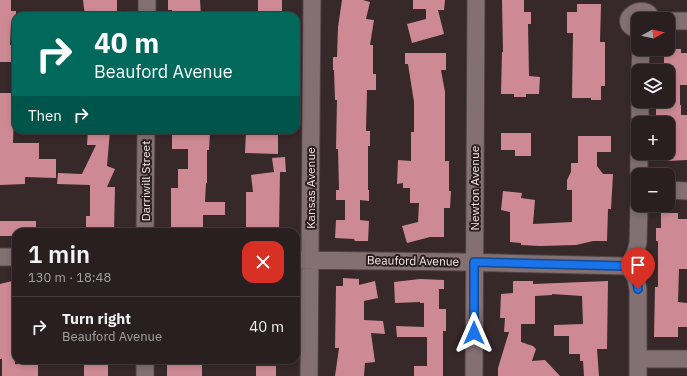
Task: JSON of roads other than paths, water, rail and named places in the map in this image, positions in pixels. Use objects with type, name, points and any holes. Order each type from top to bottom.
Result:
[{"type":"street","points":[[147,0],[147,12]]},
{"type":"street","name":"Kansas Avenue","points":[[310,376],[303,260],[312,0]]},
{"type":"street","name":"Newton Avenue","points":[[474,376],[476,0]]},
{"type":"street","points":[[675,21],[687,21]]},
{"type":"street","name":"Darriwill Street","points":[[145,228],[146,134]]},
{"type":"street","points":[[675,190],[687,191]]},
{"type":"street","points":[[638,376],[638,289],[636,278],[628,267],[636,251],[638,243],[639,212]]},
{"type":"street","points":[[0,256],[12,257]]},
{"type":"street","name":"Beauford Avenue","points":[[303,260],[474,262],[628,267]]},
{"type":"street","points":[[638,359],[687,360]]},
{"type":"street","points":[[145,364],[145,376]]}]
